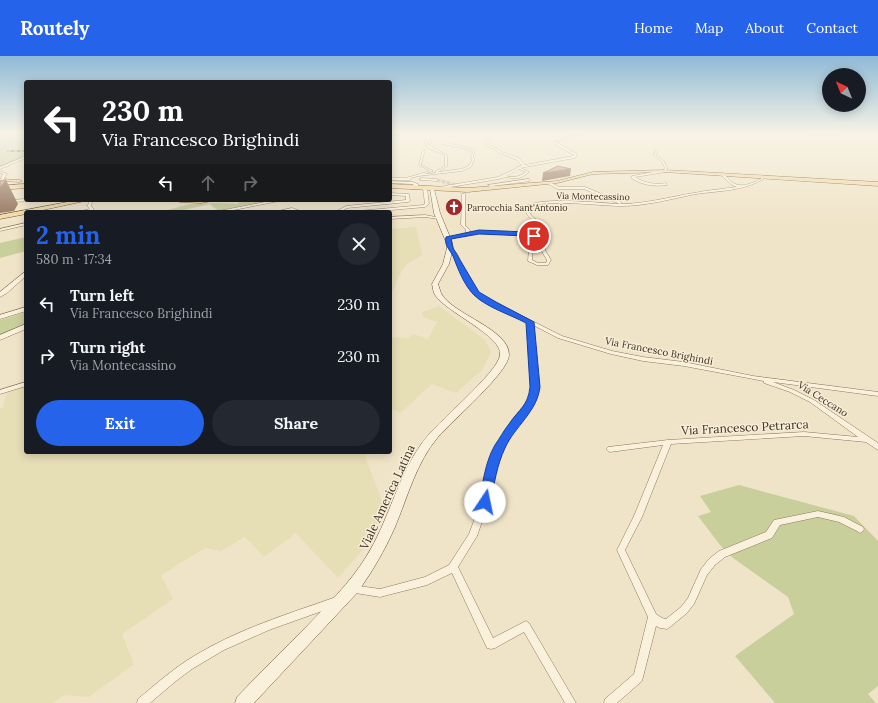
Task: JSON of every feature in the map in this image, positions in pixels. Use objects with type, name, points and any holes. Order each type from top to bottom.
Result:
[{"type":"main road","points":[[392,186],[461,190],[549,183],[568,180],[593,173],[665,171],[878,184]]},
{"type":"main road","points":[[1,180],[24,181]]},
{"type":"main road","points":[[392,181],[413,183],[416,184],[416,188]]},
{"type":"main road","points":[[0,188],[24,186]]},
{"type":"main road","points":[[432,189],[438,215],[449,243]]},
{"type":"main road","points":[[36,210],[77,202]]},
{"type":"main road","points":[[0,217],[24,212]]},
{"type":"main road","name":"Viale America Latina","points":[[243,703],[352,589],[372,559],[391,522],[416,461],[427,443],[503,363],[505,355],[504,348],[494,335],[450,306],[437,295],[435,284],[450,254],[449,243]]},
{"type":"street","points":[[419,176],[432,171],[420,166],[420,164]]},
{"type":"street","points":[[426,175],[440,171],[446,164]]},
{"type":"street","points":[[392,181],[467,169],[472,164]]},
{"type":"street","points":[[432,189],[442,186],[495,179],[518,168],[534,164]]},
{"type":"street","points":[[664,164],[666,168],[665,171],[632,177],[653,185],[658,186],[666,184]]},
{"type":"street","points":[[503,176],[515,179],[528,172],[518,168]]},
{"type":"street","points":[[0,172],[5,174],[1,180]]},
{"type":"street","points":[[722,174],[733,184],[743,187]]},
{"type":"street","name":"Via Montecassino","points":[[449,243],[460,235],[479,232],[527,234],[534,236],[537,239],[531,248],[530,261],[537,264],[547,264],[549,260],[543,250],[548,232],[545,227],[526,212],[526,207],[552,203],[639,204],[715,190],[743,187],[762,179],[762,176]]},
{"type":"street","points":[[406,179],[437,180]]},
{"type":"street","points":[[493,188],[490,185],[529,180]]},
{"type":"street","points":[[519,182],[524,186]]},
{"type":"street","points":[[549,183],[558,188],[578,187],[589,189],[621,204],[639,204]]},
{"type":"street","points":[[380,210],[424,206],[427,204],[425,188]]},
{"type":"street","points":[[341,210],[346,207],[408,201],[408,195],[392,194]]},
{"type":"street","points":[[464,194],[463,225],[468,230]]},
{"type":"street","points":[[5,201],[24,200]]},
{"type":"street","points":[[88,210],[92,209],[89,206],[91,203],[90,202]]},
{"type":"street","points":[[227,210],[271,202]]},
{"type":"street","points":[[392,218],[438,215]]},
{"type":"street","points":[[0,230],[24,224]]},
{"type":"street","points":[[466,234],[468,230]]},
{"type":"street","points":[[460,235],[461,232],[468,230],[479,232]]},
{"type":"street","name":"Via Francesco Brighindi","points":[[449,243],[463,273],[480,296],[560,337],[611,352],[753,378],[878,394]]},
{"type":"street","points":[[0,295],[24,275]]},
{"type":"street","points":[[0,317],[24,310]]},
{"type":"street","points":[[352,589],[380,593],[427,581],[452,568],[473,536],[485,502],[492,467],[500,447],[513,425],[530,407],[534,396],[535,387],[530,322]]},
{"type":"street","points":[[0,338],[24,327]]},
{"type":"street","name":"Via Ceccano","points":[[753,378],[792,391],[812,402],[878,447]]},
{"type":"street","points":[[0,392],[24,385]]},
{"type":"street","name":"Via Francesco Petrarca","points":[[654,617],[621,550],[638,517],[668,442],[804,434],[867,440]]},
{"type":"street","points":[[610,449],[668,442]]},
{"type":"street","points":[[654,617],[660,623],[667,624],[674,620],[691,601],[704,572],[712,562],[722,554],[769,535],[777,522],[818,514],[841,519],[860,529]]},
{"type":"street","points":[[453,566],[491,644],[526,626],[571,703]]},
{"type":"street","points":[[142,703],[172,676],[206,654],[261,630],[344,599]]},
{"type":"street","points":[[609,703],[638,677],[654,617]]},
{"type":"shaded area","points":[[416,227],[422,255],[407,264],[398,277],[393,291],[392,291],[392,229]]},
{"type":"shaded area","points":[[439,306],[485,340],[491,352],[482,370],[456,393],[432,384],[400,413],[392,409],[392,337],[409,338],[413,334],[428,339],[437,322],[425,318],[421,313]]},
{"type":"shaded area","points":[[24,386],[24,454],[366,454],[365,456],[385,509],[365,547],[338,578],[296,533],[264,557],[245,537],[221,551],[205,548],[161,575],[173,599],[122,634],[134,664],[89,697],[64,695],[53,703],[0,703],[0,409],[3,407],[7,391]]},
{"type":"green space","points":[[240,202],[262,202],[221,210],[217,210],[210,204],[184,210],[168,210],[190,204],[217,203],[237,204]]},
{"type":"green space","points":[[24,237],[24,252],[0,258],[0,243]]},
{"type":"green space","points":[[24,313],[24,325],[0,336],[0,320]]},
{"type":"green space","points":[[739,485],[854,516],[878,541],[878,686],[868,694],[876,703],[775,703],[735,656],[794,614],[788,597],[733,558],[720,545],[698,516],[711,512],[700,496]]},
{"type":"building","points":[[558,166],[571,169],[543,173]]},
{"type":"building","points":[[6,180],[1,187],[0,187],[0,181]]},
{"type":"tunnel","points":[[437,180],[456,185],[464,194]]},
{"type":"place","name":"Parrocchia Sant'Antonio","points":[[454,207]]},
{"type":"route","points":[[485,502],[492,467],[500,447],[513,425],[530,407],[534,396],[535,387],[530,338],[530,322],[493,304],[480,296],[474,290],[463,273],[454,251],[450,249],[450,242],[448,238],[474,232],[527,234],[534,236]]}]
